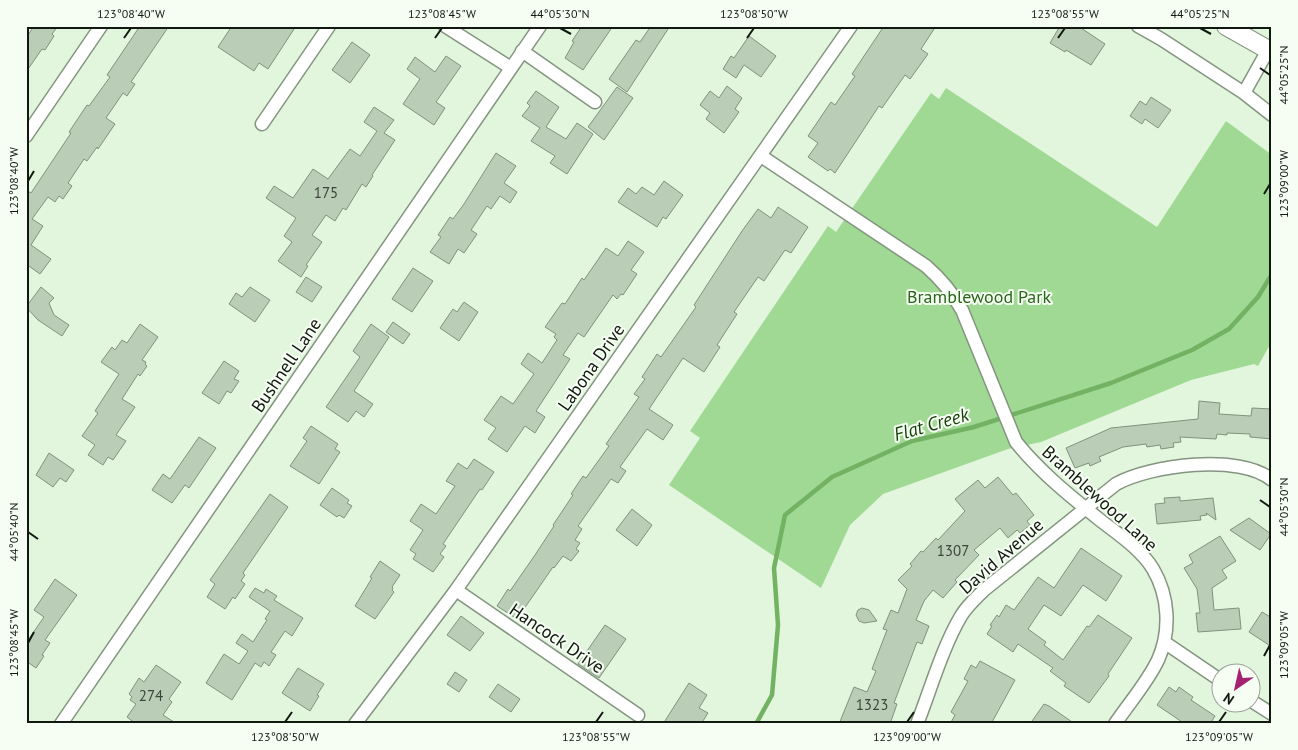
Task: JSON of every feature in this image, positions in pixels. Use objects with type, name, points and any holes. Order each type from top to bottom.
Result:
[{"type":"main road","points":[[1226,26],[1270,51]]},
{"type":"street","points":[[26,136],[100,26]]},
{"type":"street","points":[[262,124],[329,26]]},
{"type":"street","points":[[445,26],[511,68]]},
{"type":"street","name":"Bushnell Lane","points":[[61,724],[540,26]]},
{"type":"street","name":"Labona Drive","points":[[355,724],[456,590],[851,26]]},
{"type":"street","points":[[1138,26],[1244,93],[1272,115]]},
{"type":"street","points":[[1244,93],[1270,51]]},
{"type":"street","points":[[522,52],[595,102]]},
{"type":"street","name":"Bramblewood Lane","points":[[761,156],[926,266],[942,280],[962,310],[1016,442],[1029,459],[1049,478],[1122,537],[1152,568],[1166,604],[1167,622],[1164,642],[1151,672],[1115,724]]},
{"type":"street","name":"David Avenue","points":[[917,724],[953,633],[961,616],[971,603],[984,590],[1116,484],[1128,477],[1167,468],[1222,465],[1248,468],[1266,475],[1272,480]]},
{"type":"street","name":"Hancock Drive","points":[[456,590],[638,715]]},
{"type":"street","points":[[1164,642],[1210,673]]},
{"type":"street","points":[[1260,706],[1272,714]]},
{"type":"green space","name":"Bramblewood Park","points":[[946,88],[1157,227],[1226,121],[1272,155],[1272,341],[1258,366],[1254,364],[1191,380],[1041,442],[1008,449],[883,494],[850,525],[821,588],[669,485],[700,438],[690,431],[828,226],[836,232],[931,93],[939,99]]},
{"type":"building","points":[[34,26],[58,26],[45,50],[42,49],[26,72],[26,38]]},
{"type":"building","points":[[140,26],[169,26],[131,82],[135,84],[127,96],[123,93],[106,118],[115,124],[98,149],[97,147],[87,161],[84,159],[68,183],[72,186],[63,199],[59,196],[55,202],[48,197],[32,219],[43,226],[31,245],[51,259],[40,274],[26,264],[26,190],[31,193],[71,133],[69,132],[87,105],[89,106],[110,77],[107,75]]},
{"type":"building","points":[[232,26],[296,26],[268,69],[259,63],[254,71],[218,47]]},
{"type":"building","points":[[582,26],[613,26],[583,70],[565,58],[574,42],[572,41]]},
{"type":"building","points":[[651,26],[670,26],[627,92],[609,79],[636,40],[640,42]]},
{"type":"building","points":[[884,26],[936,26],[921,49],[928,54],[910,79],[905,75],[882,108],[879,106],[835,173],[830,169],[828,171],[808,157],[818,143],[808,136],[831,102],[835,105],[855,76],[852,74]]},
{"type":"building","points":[[1060,26],[1078,26],[1105,44],[1091,65],[1050,43]]},
{"type":"building","points":[[749,36],[776,56],[761,77],[744,65],[736,78],[723,69],[731,56],[734,58]]},
{"type":"building","points":[[352,42],[370,55],[350,83],[332,70]]},
{"type":"building","points":[[446,56],[461,66],[436,102],[445,108],[434,125],[403,104],[420,79],[407,69],[415,57],[435,72]]},
{"type":"building","points":[[727,86],[742,98],[735,109],[739,112],[724,133],[706,119],[710,113],[700,105],[710,91],[719,98]]},
{"type":"building","points":[[617,87],[633,98],[604,140],[588,127]]},
{"type":"building","points":[[536,91],[559,107],[546,127],[566,139],[577,123],[593,134],[567,174],[550,163],[555,156],[531,141],[540,128],[522,116],[530,106],[527,103]]},
{"type":"building","points":[[1151,97],[1171,110],[1158,128],[1145,119],[1142,124],[1130,116],[1140,101],[1146,105]]},
{"type":"building","points":[[374,107],[394,120],[384,133],[395,140],[366,187],[362,184],[346,210],[343,208],[335,221],[326,215],[312,235],[322,242],[306,265],[308,266],[301,277],[278,261],[292,242],[284,236],[296,218],[266,198],[274,186],[293,198],[313,169],[328,179],[350,149],[360,156],[377,131],[364,122]]},
{"type":"building","points":[[496,153],[516,166],[504,183],[517,192],[510,203],[500,196],[491,209],[487,206],[471,230],[477,234],[464,253],[458,249],[449,264],[430,252],[441,237],[438,235],[450,217],[453,219],[464,204]]},
{"type":"building","points":[[664,181],[683,195],[666,219],[663,217],[657,227],[618,202],[628,188],[636,194],[642,187],[654,195]]},
{"type":"building","points":[[778,207],[808,227],[791,253],[785,250],[764,281],[758,277],[734,312],[737,314],[717,345],[720,347],[704,372],[683,358],[649,409],[673,425],[663,440],[647,429],[620,467],[626,471],[618,483],[611,479],[578,526],[582,529],[575,540],[580,543],[576,549],[579,551],[571,561],[563,556],[553,567],[517,619],[497,606],[535,555],[583,476],[586,478],[609,446],[606,444],[639,397],[634,394],[645,379],[642,377],[657,354],[661,357],[696,307],[694,305],[742,231],[758,209],[771,218]]},
{"type":"building","points":[[628,241],[644,252],[631,270],[637,274],[623,295],[621,294],[617,299],[613,295],[584,337],[578,333],[563,355],[570,359],[536,411],[545,417],[535,433],[525,426],[507,452],[488,439],[496,428],[484,420],[501,396],[513,404],[534,374],[521,364],[528,353],[542,363],[557,340],[554,337],[556,334],[545,327],[562,303],[565,304],[582,278],[584,280],[606,248],[618,256]]},
{"type":"building","points":[[413,268],[433,281],[412,312],[392,299]]},
{"type":"building","points":[[306,277],[322,287],[312,302],[296,292]]},
{"type":"building","points":[[41,287],[54,298],[49,303],[54,315],[69,325],[62,336],[38,320],[26,307]]},
{"type":"building","points":[[250,287],[270,300],[255,322],[229,304],[236,293],[242,297]]},
{"type":"building","points":[[464,302],[478,312],[459,341],[440,328],[453,309],[457,312]]},
{"type":"building","points":[[393,322],[410,334],[403,344],[386,332]]},
{"type":"building","points":[[140,324],[158,337],[142,360],[146,362],[147,366],[140,376],[138,374],[122,399],[135,407],[116,435],[126,441],[113,460],[108,457],[103,465],[88,455],[95,445],[82,436],[98,413],[95,411],[119,374],[101,362],[112,347],[115,350],[122,340],[127,343]]},
{"type":"building","points":[[371,324],[389,337],[354,391],[373,404],[364,417],[356,411],[348,422],[326,407],[360,357],[353,351]]},
{"type":"building","points":[[224,361],[239,371],[234,379],[239,381],[231,393],[227,391],[219,404],[202,393]]},
{"type":"building","points":[[1199,401],[1220,403],[1219,414],[1251,416],[1252,408],[1272,409],[1272,439],[1250,437],[1250,434],[1227,433],[1227,435],[1217,434],[1216,439],[1180,437],[1181,442],[1173,443],[1174,447],[1161,449],[1160,445],[1147,447],[1146,444],[1123,447],[1099,457],[1101,461],[1090,466],[1089,463],[1075,468],[1066,448],[1111,428],[1198,419]]},
{"type":"building","points":[[311,426],[338,444],[335,449],[340,452],[319,484],[290,466],[307,441],[303,438]]},
{"type":"building","points":[[199,437],[216,448],[189,488],[185,485],[172,503],[152,490],[163,474],[170,479]]},
{"type":"building","points":[[49,453],[74,470],[66,482],[60,478],[53,487],[36,475]]},
{"type":"building","points":[[474,459],[494,472],[482,490],[480,489],[443,544],[446,546],[440,554],[444,557],[433,572],[413,559],[416,554],[410,550],[423,530],[410,521],[421,504],[436,514],[455,486],[446,481],[458,463],[467,469]]},
{"type":"building","points":[[998,477],[1013,495],[1016,493],[1034,515],[1027,521],[1030,525],[1020,533],[1017,530],[1008,538],[1000,528],[974,550],[979,555],[955,580],[957,582],[943,598],[933,590],[924,601],[916,620],[929,626],[922,644],[917,642],[894,703],[897,704],[890,724],[839,724],[854,687],[867,692],[876,671],[872,669],[887,630],[883,629],[891,610],[898,613],[907,589],[898,580],[912,566],[910,564],[921,551],[923,552],[936,538],[938,540],[965,511],[955,499],[978,480],[985,488]]},
{"type":"building","points":[[332,488],[349,500],[347,503],[352,506],[344,518],[339,515],[337,517],[320,505]]},
{"type":"building","points":[[270,494],[288,507],[243,573],[245,575],[241,581],[245,584],[235,599],[233,597],[225,609],[207,597],[215,584],[210,580]]},
{"type":"building","points":[[1180,497],[1180,501],[1213,498],[1216,520],[1206,513],[1207,515],[1200,516],[1201,520],[1157,524],[1155,504],[1165,503],[1164,498]]},
{"type":"building","points":[[632,509],[652,525],[637,546],[616,530]]},
{"type":"building","points":[[1249,518],[1271,534],[1260,550],[1230,530]]},
{"type":"building","points":[[1220,536],[1236,561],[1222,570],[1227,578],[1212,588],[1214,610],[1239,608],[1241,629],[1198,632],[1196,613],[1200,613],[1197,589],[1184,568],[1193,563],[1189,555]]},
{"type":"building","points":[[1081,548],[1122,576],[1106,601],[1083,585],[1061,616],[1044,605],[1028,629],[1046,642],[1044,645],[1063,660],[1087,626],[1089,627],[1098,615],[1132,638],[1108,674],[1109,676],[1089,703],[1064,686],[1066,683],[1050,671],[1053,668],[1018,644],[1013,652],[987,634],[992,626],[990,625],[997,615],[999,617],[1006,605],[1014,610],[1038,577],[1054,588]]},
{"type":"building","points":[[380,561],[400,575],[392,587],[394,592],[375,619],[355,606]]},
{"type":"building","points":[[55,579],[77,595],[45,640],[50,643],[36,668],[26,661],[26,643],[44,617],[34,610]]},
{"type":"building","points":[[255,588],[264,593],[266,589],[277,596],[274,600],[303,618],[292,636],[285,631],[271,652],[276,655],[269,666],[264,662],[261,667],[255,663],[232,700],[206,683],[224,654],[239,664],[248,651],[236,643],[242,634],[253,642],[267,620],[265,619],[270,611],[249,597]]},
{"type":"building","points":[[862,608],[869,610],[877,621],[864,623],[859,621],[856,615],[858,610]]},
{"type":"building","points":[[1262,612],[1272,618],[1272,647],[1249,632]]},
{"type":"building","points":[[461,616],[484,633],[470,651],[447,635]]},
{"type":"building","points":[[605,625],[626,639],[599,678],[578,664]]},
{"type":"building","points":[[980,661],[1015,680],[991,724],[950,724],[955,715],[951,712],[968,681],[964,679],[971,665],[976,668]]},
{"type":"building","points":[[156,665],[181,682],[169,699],[172,702],[163,715],[177,724],[136,724],[127,717],[136,704],[130,700],[132,697],[129,694],[139,678],[144,682]]},
{"type":"building","points":[[298,668],[324,684],[310,711],[282,693]]},
{"type":"building","points":[[455,672],[467,680],[459,692],[447,684]]},
{"type":"building","points":[[689,683],[707,695],[699,708],[708,713],[701,724],[663,724]]},
{"type":"building","points":[[498,684],[520,699],[511,712],[489,697]]},
{"type":"building","points":[[1169,687],[1176,692],[1179,687],[1193,697],[1191,700],[1215,716],[1210,724],[1185,724],[1157,705]]},
{"type":"building","points":[[1044,704],[1049,706],[1075,724],[1030,724]]},
{"type":"waterway","name":"Flat Creek","points":[[756,724],[772,695],[778,625],[774,568],[785,515],[832,477],[912,441],[974,427],[1111,383],[1192,350],[1229,329],[1258,297],[1272,274]]}]
